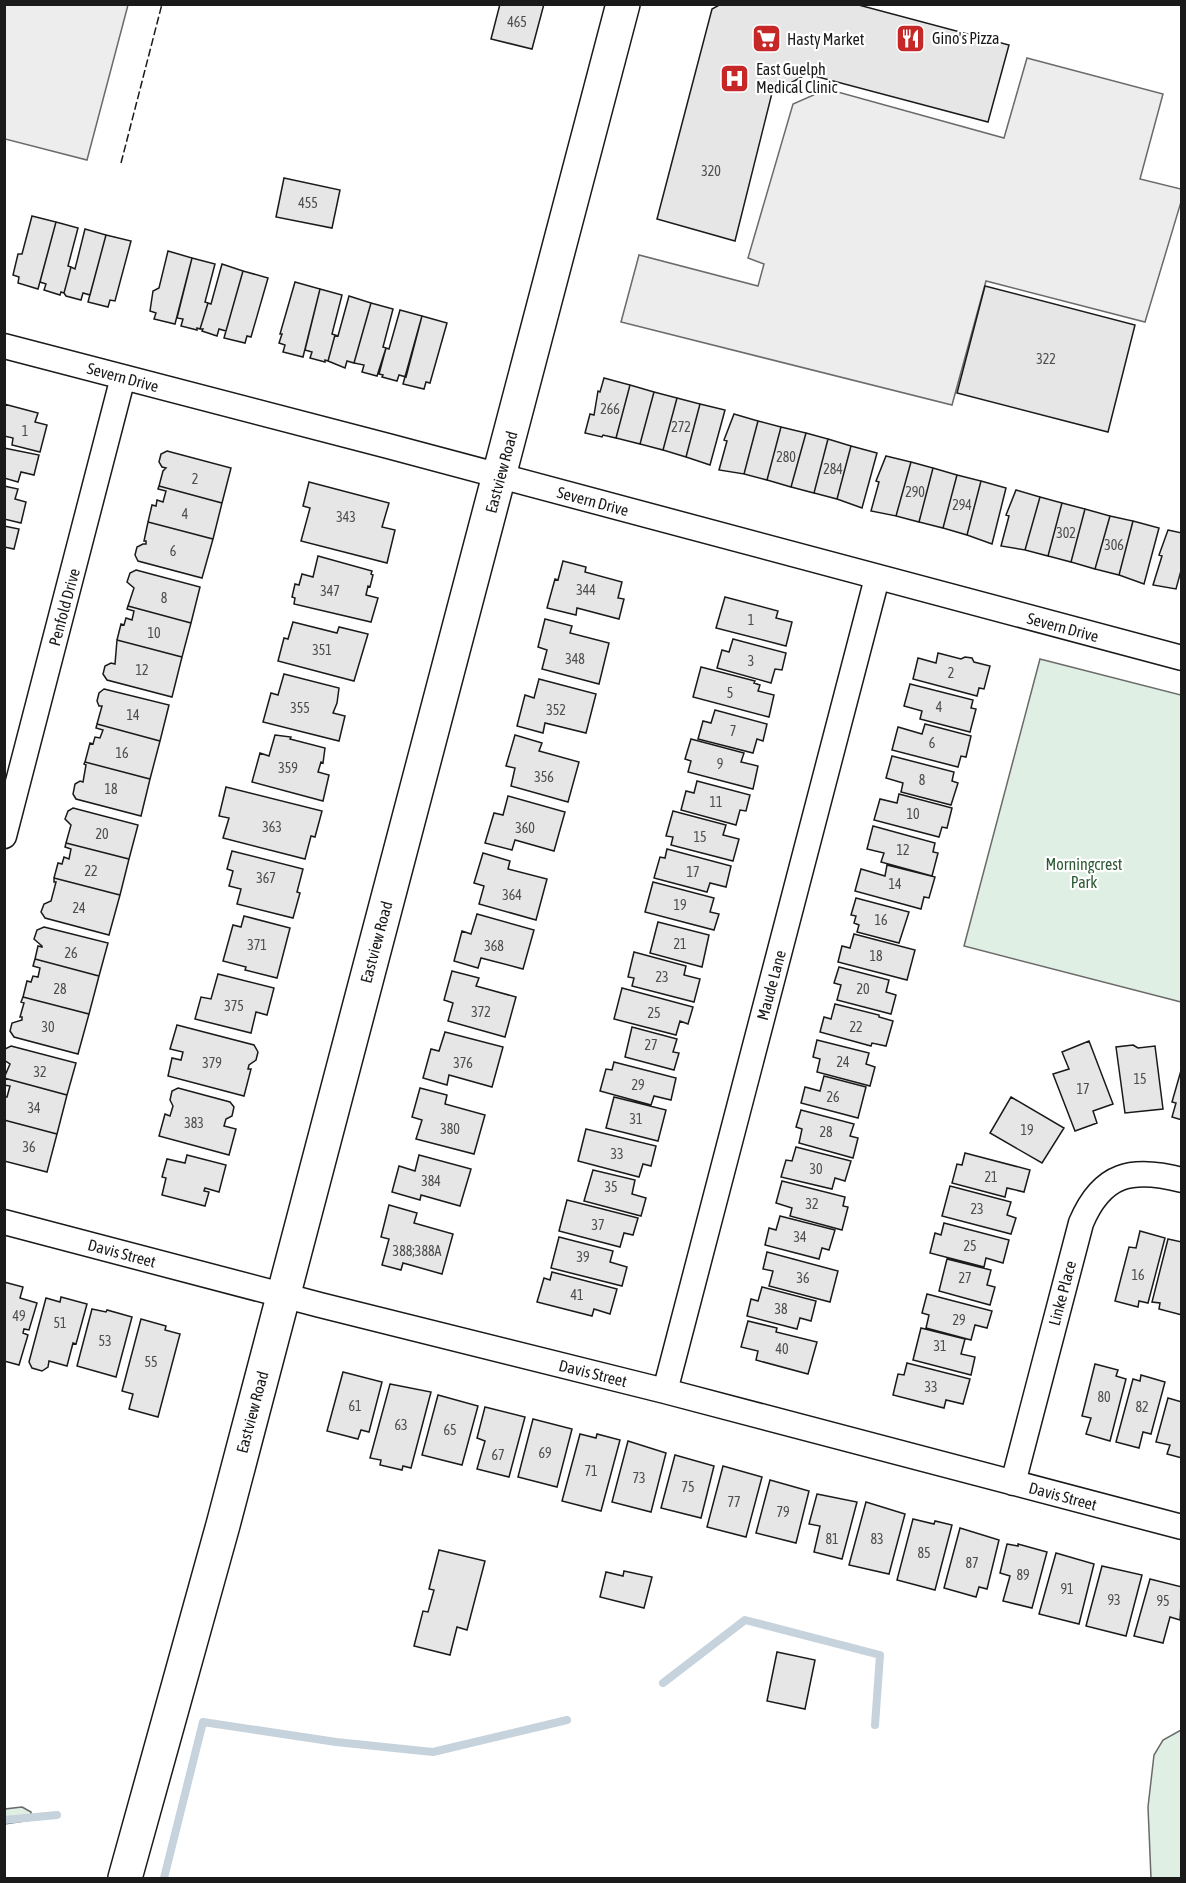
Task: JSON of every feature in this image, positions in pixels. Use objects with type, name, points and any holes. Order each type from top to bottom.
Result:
[{"type":"street","name":"Eastview Road","points":[[125,1878],[223,1525],[623,4]]},
{"type":"street","name":"Severn Drive","points":[[4,346],[1182,658]]},
{"type":"street","name":"Penfold Drive","points":[[4,836],[123,377]]},
{"type":"street","name":"Maude Lane","points":[[665,1391],[877,578]]},
{"type":"street","name":"Linke Place","points":[[1013,1483],[1081,1223],[1087,1208],[1098,1194],[1124,1176],[1140,1173],[1182,1180]]},
{"type":"street","name":"Davis Street","points":[[4,1222],[665,1391],[1182,1527]]},
{"type":"green space","name":"Morningcrest Park","points":[[1040,659],[1181,695],[1181,1002],[964,946]]},
{"type":"green space","points":[[1181,1730],[1181,1878],[1151,1878],[1148,1807],[1154,1755],[1163,1740]]},
{"type":"green space","points":[[22,1807],[31,1812],[31,1820],[5,1824],[5,1809]]},
{"type":"shaded area","points":[[4,5],[128,5],[87,160],[5,139]]},
{"type":"shaded area","points":[[1027,58],[1163,94],[1140,179],[1181,189],[1181,202],[1145,322],[986,281],[952,405],[621,322],[639,255],[758,286],[764,264],[748,258],[793,104],[827,89],[1004,138]]},
{"type":"building","points":[[500,4],[544,4],[532,49],[491,39]]},
{"type":"building","points":[[721,4],[855,4],[1009,45],[988,122],[807,74],[772,93],[735,241],[657,219],[712,9]]},
{"type":"building","points":[[284,178],[340,190],[332,228],[276,217]]},
{"type":"building","points":[[32,216],[56,222],[38,289],[18,283],[19,277],[13,275],[18,254],[22,254]]},
{"type":"building","points":[[56,222],[78,228],[68,266],[71,267],[64,293],[61,292],[60,295],[44,290],[46,284],[40,282]]},
{"type":"building","points":[[85,229],[106,235],[90,295],[83,293],[81,300],[66,296],[64,293],[71,267],[75,269]]},
{"type":"building","points":[[106,235],[131,241],[115,301],[110,300],[108,307],[88,302]]},
{"type":"building","points":[[168,251],[192,258],[175,324],[154,319],[156,313],[150,311],[153,291],[159,288]]},
{"type":"building","points":[[192,258],[215,264],[205,302],[208,303],[200,329],[197,328],[197,330],[181,326],[183,319],[177,318]]},
{"type":"building","points":[[222,264],[243,271],[226,331],[219,329],[217,336],[200,329],[208,303],[211,304]]},
{"type":"building","points":[[243,271],[268,278],[251,337],[247,336],[245,343],[224,338]]},
{"type":"building","points":[[295,282],[320,289],[303,357],[283,352],[285,345],[279,343]]},
{"type":"building","points":[[985,286],[1135,325],[1108,432],[957,393]]},
{"type":"building","points":[[320,289],[342,295],[332,334],[335,335],[328,361],[325,360],[325,362],[310,358],[312,352],[305,350]]},
{"type":"building","points":[[349,296],[371,303],[354,363],[347,361],[345,368],[328,361],[335,335],[338,336]]},
{"type":"building","points":[[371,303],[393,309],[383,347],[386,348],[377,376],[362,372],[364,365],[354,363]]},
{"type":"building","points":[[400,310],[422,316],[406,377],[399,375],[397,381],[379,374]]},
{"type":"building","points":[[422,316],[447,323],[430,383],[426,382],[424,389],[403,384]]},
{"type":"building","points":[[604,378],[630,385],[616,438],[585,433],[590,414],[594,415],[598,391],[600,392]]},
{"type":"building","points":[[630,385],[654,392],[640,444],[616,438]]},
{"type":"building","points":[[654,392],[677,398],[663,450],[640,444]]},
{"type":"building","points":[[677,398],[700,404],[686,457],[663,450]]},
{"type":"building","points":[[4,404],[38,413],[35,422],[47,425],[40,452],[12,445],[13,438],[4,436]]},
{"type":"building","points":[[700,404],[725,410],[710,465],[686,457]]},
{"type":"building","points":[[734,414],[758,421],[744,474],[719,470],[727,441],[724,440]]},
{"type":"building","points":[[758,421],[781,427],[767,480],[744,474]]},
{"type":"building","points":[[781,427],[806,433],[791,487],[767,480]]},
{"type":"building","points":[[806,433],[828,439],[814,493],[791,487]]},
{"type":"building","points":[[828,439],[851,446],[837,499],[814,493]]},
{"type":"building","points":[[851,446],[877,453],[862,508],[837,499]]},
{"type":"building","points":[[4,448],[39,455],[34,475],[21,472],[18,482],[4,478]]},
{"type":"building","points":[[167,451],[231,468],[222,503],[159,486],[166,468],[162,467],[159,462],[161,454]]},
{"type":"building","points":[[886,456],[911,462],[896,516],[871,511],[879,482],[876,481]]},
{"type":"building","points":[[911,462],[933,468],[919,522],[896,516]]},
{"type":"building","points":[[933,468],[957,475],[943,528],[919,522]]},
{"type":"building","points":[[957,475],[981,481],[967,535],[943,528]]},
{"type":"building","points":[[981,481],[1006,488],[992,544],[967,535]]},
{"type":"building","points":[[309,482],[389,503],[382,527],[395,530],[387,563],[301,541],[310,508],[303,506]]},
{"type":"building","points":[[4,486],[18,489],[15,499],[26,502],[21,523],[4,519]]},
{"type":"building","points":[[159,486],[222,503],[213,539],[148,522],[152,505],[156,506],[157,500],[163,502],[166,491],[158,489]]},
{"type":"building","points":[[1016,490],[1040,497],[1025,550],[1001,546],[1009,516],[1006,515]]},
{"type":"building","points":[[1040,497],[1062,503],[1048,556],[1025,550]]},
{"type":"building","points":[[1062,503],[1085,509],[1071,562],[1048,556]]},
{"type":"building","points":[[1085,509],[1110,516],[1095,569],[1071,562]]},
{"type":"building","points":[[1110,516],[1133,521],[1119,575],[1095,569]]},
{"type":"building","points":[[1133,521],[1159,528],[1144,584],[1119,575]]},
{"type":"building","points":[[148,522],[213,539],[202,578],[138,561],[135,555],[137,547],[146,544],[144,541]]},
{"type":"building","points":[[4,526],[19,529],[14,549],[4,547]]},
{"type":"building","points":[[1168,530],[1182,533],[1182,567],[1176,589],[1153,585],[1162,556],[1159,555]]},
{"type":"building","points":[[318,556],[372,571],[370,587],[368,586],[366,595],[378,598],[371,622],[294,604],[295,598],[292,597],[295,584],[299,585],[302,574],[313,577]]},
{"type":"building","points":[[563,561],[586,567],[585,572],[622,582],[618,598],[624,599],[619,619],[577,608],[576,615],[547,608]]},
{"type":"building","points":[[136,570],[200,587],[191,623],[128,606],[134,588],[127,582],[130,573]]},
{"type":"building","points":[[725,597],[778,611],[776,618],[792,622],[786,646],[716,628]]},
{"type":"building","points":[[128,606],[191,623],[182,657],[117,640],[121,624],[124,625],[126,618],[132,620],[134,611],[127,609]]},
{"type":"building","points":[[545,619],[572,626],[570,633],[609,643],[599,684],[542,669],[547,650],[538,647]]},
{"type":"building","points":[[293,622],[337,633],[339,627],[368,634],[354,681],[278,661],[284,638],[288,639]]},
{"type":"building","points":[[733,639],[786,653],[782,670],[775,669],[771,683],[717,668],[722,650],[729,652]]},
{"type":"building","points":[[117,640],[182,657],[172,697],[107,680],[103,674],[105,666],[115,664]]},
{"type":"building","points":[[938,653],[961,659],[972,658],[974,662],[990,666],[984,689],[979,688],[977,696],[913,679],[918,658],[936,663]]},
{"type":"building","points":[[701,667],[755,681],[754,683],[760,685],[758,691],[774,695],[769,717],[693,697]]},
{"type":"building","points":[[284,674],[339,688],[333,713],[345,716],[339,741],[263,722],[271,693],[278,695]]},
{"type":"building","points":[[539,679],[596,694],[586,733],[545,723],[543,733],[517,726],[525,695],[534,698]]},
{"type":"building","points":[[910,684],[973,700],[971,708],[976,709],[970,732],[920,719],[922,711],[904,706]]},
{"type":"building","points":[[104,689],[169,705],[160,741],[97,724],[102,706],[99,706],[97,701],[99,693]]},
{"type":"building","points":[[715,710],[767,724],[763,741],[757,739],[753,753],[698,739],[703,721],[711,723]]},
{"type":"building","points":[[97,724],[160,741],[150,779],[85,762],[90,743],[93,744],[95,737],[100,738],[103,730],[96,728]]},
{"type":"building","points":[[925,724],[971,736],[966,757],[961,756],[958,767],[892,750],[898,727],[922,734]]},
{"type":"building","points":[[275,735],[291,737],[290,739],[325,748],[323,763],[321,762],[318,772],[329,775],[323,801],[252,782],[260,753],[269,756]]},
{"type":"building","points":[[515,735],[542,743],[539,751],[579,762],[568,802],[511,786],[515,768],[506,766]]},
{"type":"building","points":[[691,739],[744,753],[741,762],[758,766],[753,789],[688,772],[691,761],[685,759]]},
{"type":"building","points":[[892,756],[954,772],[952,781],[958,783],[951,805],[901,792],[903,783],[886,778]]},
{"type":"building","points":[[85,762],[150,779],[141,816],[76,799],[73,794],[75,784],[83,782]]},
{"type":"building","points":[[697,781],[750,795],[746,811],[740,810],[736,825],[681,810],[686,791],[694,793]]},
{"type":"building","points":[[226,787],[322,811],[315,837],[311,836],[305,859],[223,838],[229,818],[219,816]]},
{"type":"building","points":[[899,794],[952,808],[947,828],[942,827],[939,837],[874,820],[880,799],[897,803]]},
{"type":"building","points":[[508,796],[565,812],[554,851],[515,840],[512,850],[485,843],[494,813],[503,815]]},
{"type":"building","points":[[73,808],[138,825],[129,859],[66,843],[71,825],[65,819],[68,811]]},
{"type":"building","points":[[673,811],[726,825],[723,835],[739,839],[733,861],[671,845],[673,837],[666,836]]},
{"type":"building","points":[[873,826],[935,843],[933,852],[938,853],[932,876],[881,862],[884,853],[867,849]]},
{"type":"building","points":[[66,843],[129,859],[120,895],[54,878],[58,863],[62,864],[64,857],[69,859],[71,849],[65,847]]},
{"type":"building","points":[[667,849],[731,866],[726,887],[710,883],[707,892],[654,878],[660,857],[665,858]]},
{"type":"building","points":[[232,851],[303,869],[297,892],[300,893],[293,918],[237,904],[241,889],[229,886],[233,871],[227,869]]},
{"type":"building","points":[[483,853],[510,861],[508,869],[547,879],[536,920],[479,904],[484,886],[474,883]]},
{"type":"building","points":[[887,865],[935,877],[929,898],[924,897],[921,909],[855,891],[861,869],[885,876]]},
{"type":"building","points":[[54,878],[120,895],[109,935],[45,918],[41,912],[44,904],[51,901],[56,882]]},
{"type":"building","points":[[653,882],[714,898],[710,912],[719,914],[714,930],[645,912]]},
{"type":"building","points":[[856,898],[909,912],[899,943],[857,932],[859,925],[854,923],[856,916],[851,915]]},
{"type":"building","points":[[477,914],[534,930],[523,969],[481,958],[478,968],[454,961],[462,931],[471,934]]},
{"type":"building","points":[[244,916],[290,928],[277,978],[245,970],[246,967],[223,961],[233,925],[241,927]]},
{"type":"building","points":[[658,922],[709,935],[702,967],[650,953]]},
{"type":"building","points":[[44,927],[108,943],[99,976],[35,959],[38,946],[42,946],[34,939],[37,930]]},
{"type":"building","points":[[854,934],[915,950],[907,980],[838,962],[842,946],[850,948]]},
{"type":"building","points":[[634,952],[686,966],[684,975],[700,979],[694,1002],[632,986],[634,978],[628,977]]},
{"type":"building","points":[[35,959],[99,976],[89,1014],[23,997],[27,981],[31,982],[33,976],[38,977],[40,968],[33,966]]},
{"type":"building","points":[[839,967],[889,980],[886,992],[896,995],[891,1014],[837,1000],[841,985],[834,983]]},
{"type":"building","points":[[452,971],[479,978],[476,986],[516,997],[505,1037],[448,1021],[453,1003],[444,1000]]},
{"type":"building","points":[[218,974],[274,988],[267,1015],[256,1012],[251,1033],[195,1019],[201,997],[211,999]]},
{"type":"building","points":[[622,988],[693,1007],[688,1024],[680,1021],[676,1035],[614,1019]]},
{"type":"building","points":[[23,997],[89,1014],[78,1054],[14,1037],[10,1031],[12,1023],[22,1020],[20,1017],[24,1003],[21,1002]]},
{"type":"building","points":[[835,1004],[879,1015],[879,1017],[893,1021],[886,1046],[872,1043],[871,1046],[820,1032],[824,1017],[831,1019]]},
{"type":"building","points":[[177,1025],[254,1045],[258,1052],[256,1060],[249,1065],[248,1069],[251,1069],[244,1096],[168,1076],[172,1058],[181,1060],[183,1052],[170,1049]]},
{"type":"building","points":[[632,1027],[677,1039],[673,1052],[679,1053],[674,1070],[625,1057]]},
{"type":"building","points":[[445,1032],[503,1047],[492,1087],[449,1075],[447,1085],[423,1078],[431,1049],[439,1051]]},
{"type":"building","points":[[817,1040],[869,1053],[866,1064],[875,1067],[870,1086],[817,1072],[820,1059],[813,1057]]},
{"type":"building","points":[[1089,1041],[1113,1104],[1093,1111],[1097,1123],[1075,1131],[1053,1074],[1069,1069],[1062,1052]]},
{"type":"building","points":[[1133,1045],[1138,1048],[1155,1046],[1163,1109],[1125,1113],[1116,1047]]},
{"type":"building","points":[[11,1046],[76,1063],[67,1095],[4,1078],[10,1064],[4,1060],[4,1052]]},
{"type":"building","points":[[614,1062],[676,1078],[671,1100],[654,1096],[651,1105],[600,1091],[606,1069],[612,1070]]},
{"type":"building","points":[[1182,1067],[1182,1120],[1172,1117],[1176,1103],[1172,1102]]},
{"type":"building","points":[[824,1076],[866,1087],[858,1118],[801,1103],[805,1087],[820,1091]]},
{"type":"building","points":[[4,1078],[67,1095],[57,1134],[4,1120],[4,1097],[7,1097],[10,1086],[4,1085]]},
{"type":"building","points":[[178,1088],[230,1102],[234,1107],[232,1116],[226,1119],[224,1126],[236,1129],[229,1155],[159,1136],[165,1114],[170,1116],[173,1106],[170,1100],[172,1091]]},
{"type":"building","points":[[420,1088],[447,1095],[445,1104],[485,1115],[474,1154],[416,1139],[422,1120],[412,1117]]},
{"type":"building","points":[[614,1097],[666,1110],[658,1141],[606,1128]]},
{"type":"building","points":[[1011,1097],[1064,1128],[1042,1163],[990,1133]]},
{"type":"building","points":[[801,1110],[854,1124],[850,1136],[858,1138],[853,1158],[799,1143],[802,1129],[796,1127]]},
{"type":"building","points":[[4,1120],[57,1134],[47,1172],[4,1161]]},
{"type":"building","points":[[586,1129],[656,1146],[651,1166],[643,1164],[639,1177],[578,1161]]},
{"type":"building","points":[[796,1147],[851,1161],[845,1181],[835,1178],[832,1189],[781,1177],[786,1160],[792,1161]]},
{"type":"building","points":[[965,1153],[1030,1170],[1024,1192],[1007,1188],[1005,1197],[952,1183],[957,1164],[962,1165]]},
{"type":"building","points":[[187,1155],[226,1165],[219,1192],[205,1188],[204,1191],[209,1192],[205,1206],[162,1195],[166,1178],[162,1177],[167,1159],[185,1163]]},
{"type":"building","points":[[419,1155],[471,1169],[460,1206],[421,1195],[420,1200],[392,1192],[399,1166],[415,1171]]},
{"type":"building","points":[[593,1170],[635,1180],[632,1194],[646,1198],[641,1216],[584,1201]]},
{"type":"building","points":[[782,1181],[845,1197],[843,1206],[848,1207],[842,1230],[790,1216],[792,1208],[776,1203]]},
{"type":"building","points":[[950,1186],[1011,1202],[1007,1215],[1016,1218],[1011,1234],[942,1216]]},
{"type":"building","points":[[567,1200],[638,1218],[633,1235],[624,1233],[620,1247],[559,1231]]},
{"type":"building","points":[[389,1205],[417,1213],[414,1223],[453,1234],[442,1274],[403,1263],[401,1270],[382,1265],[389,1239],[381,1237]]},
{"type":"building","points":[[780,1216],[835,1230],[829,1250],[822,1248],[819,1259],[765,1245],[769,1228],[776,1230]]},
{"type":"building","points":[[944,1223],[1009,1240],[1003,1263],[986,1258],[984,1267],[930,1253],[935,1233],[941,1235]]},
{"type":"building","points":[[1140,1231],[1165,1238],[1148,1303],[1139,1301],[1138,1307],[1115,1301],[1129,1247],[1136,1248]]},
{"type":"building","points":[[559,1237],[613,1251],[610,1262],[627,1267],[622,1286],[551,1268]]},
{"type":"building","points":[[1168,1239],[1182,1242],[1182,1315],[1159,1309],[1160,1303],[1152,1302]]},
{"type":"building","points":[[767,1252],[838,1271],[830,1302],[769,1286],[773,1271],[763,1269]]},
{"type":"building","points":[[947,1259],[991,1270],[987,1285],[995,1287],[990,1305],[939,1291]]},
{"type":"building","points":[[552,1272],[617,1289],[610,1314],[594,1309],[592,1316],[537,1302],[544,1278],[550,1280]]},
{"type":"building","points":[[4,1282],[23,1287],[20,1298],[37,1303],[29,1330],[24,1329],[23,1333],[28,1335],[19,1365],[4,1361]]},
{"type":"building","points":[[762,1287],[816,1301],[811,1321],[800,1318],[797,1329],[747,1316],[751,1299],[758,1301]]},
{"type":"building","points":[[927,1294],[992,1311],[987,1328],[975,1325],[971,1340],[926,1328],[929,1315],[922,1313]]},
{"type":"building","points":[[61,1297],[87,1304],[76,1344],[73,1343],[67,1366],[49,1361],[48,1367],[42,1371],[32,1368],[29,1362],[46,1298],[60,1302]]},
{"type":"building","points":[[92,1309],[106,1312],[107,1310],[132,1317],[116,1377],[77,1366]]},
{"type":"building","points":[[141,1319],[166,1326],[165,1330],[180,1334],[158,1417],[129,1409],[133,1394],[122,1391]]},
{"type":"building","points":[[748,1321],[777,1328],[776,1332],[817,1342],[808,1374],[756,1360],[758,1351],[741,1347]]},
{"type":"building","points":[[921,1328],[965,1339],[961,1354],[975,1357],[971,1375],[913,1360]]},
{"type":"building","points":[[907,1363],[970,1379],[963,1404],[946,1400],[944,1408],[893,1395],[898,1374],[904,1375]]},
{"type":"building","points":[[1095,1364],[1118,1370],[1116,1376],[1126,1379],[1110,1441],[1086,1434],[1091,1418],[1082,1416]]},
{"type":"building","points":[[343,1372],[382,1382],[369,1432],[361,1430],[358,1439],[327,1431]]},
{"type":"building","points":[[1141,1375],[1165,1382],[1151,1434],[1143,1432],[1139,1448],[1116,1442],[1133,1379],[1140,1381]]},
{"type":"building","points":[[390,1384],[431,1392],[411,1468],[403,1466],[402,1470],[380,1465],[381,1460],[370,1458]]},
{"type":"building","points":[[438,1395],[478,1406],[462,1465],[422,1455]]},
{"type":"building","points":[[1168,1398],[1182,1402],[1182,1458],[1167,1454],[1170,1445],[1156,1442]]},
{"type":"building","points":[[485,1407],[525,1417],[509,1477],[477,1469],[485,1441],[477,1438]]},
{"type":"building","points":[[533,1419],[572,1429],[557,1487],[518,1477]]},
{"type":"building","points":[[580,1434],[596,1438],[597,1434],[620,1440],[601,1511],[562,1501]]},
{"type":"building","points":[[628,1441],[666,1453],[651,1512],[612,1502]]},
{"type":"building","points":[[675,1455],[714,1466],[701,1518],[661,1508]]},
{"type":"building","points":[[723,1466],[762,1477],[746,1537],[707,1527]]},
{"type":"building","points":[[770,1480],[809,1491],[796,1543],[756,1533]]},
{"type":"building","points":[[817,1494],[857,1502],[842,1559],[814,1552],[820,1526],[809,1524]]},
{"type":"building","points":[[866,1502],[905,1514],[889,1574],[849,1565]]},
{"type":"building","points":[[913,1519],[952,1525],[935,1590],[897,1580]]},
{"type":"building","points":[[960,1528],[999,1540],[987,1589],[979,1587],[976,1597],[944,1588]]},
{"type":"building","points":[[1007,1544],[1018,1546],[1018,1544],[1047,1552],[1032,1608],[1003,1601],[1010,1576],[1000,1573]]},
{"type":"building","points":[[439,1550],[485,1561],[467,1630],[457,1627],[450,1655],[414,1646],[423,1611],[428,1612],[434,1590],[429,1589]]},
{"type":"building","points":[[1056,1553],[1094,1564],[1079,1624],[1039,1614]]},
{"type":"building","points":[[1102,1566],[1142,1575],[1126,1636],[1086,1626]]},
{"type":"building","points":[[624,1571],[652,1577],[644,1608],[600,1597],[606,1572],[623,1576]]},
{"type":"building","points":[[1150,1579],[1182,1587],[1180,1620],[1170,1617],[1163,1643],[1134,1636]]},
{"type":"building","points":[[777,1652],[815,1660],[805,1709],[767,1701]]},
{"type":"waterway","points":[[663,1683],[745,1620],[880,1655],[875,1725]]},
{"type":"waterway","points":[[164,1878],[203,1722],[336,1742],[433,1752],[567,1720]]},
{"type":"waterway","points":[[4,1820],[57,1815]]},
{"type":"fence","points":[[121,163],[162,4]]},
{"type":"place","name":"Gino's Pizza","points":[[911,38]]},
{"type":"place","name":"Hasty Market","points":[[766,39]]},
{"type":"place","name":"East Guelph Medical Clinic","points":[[735,78]]}]
